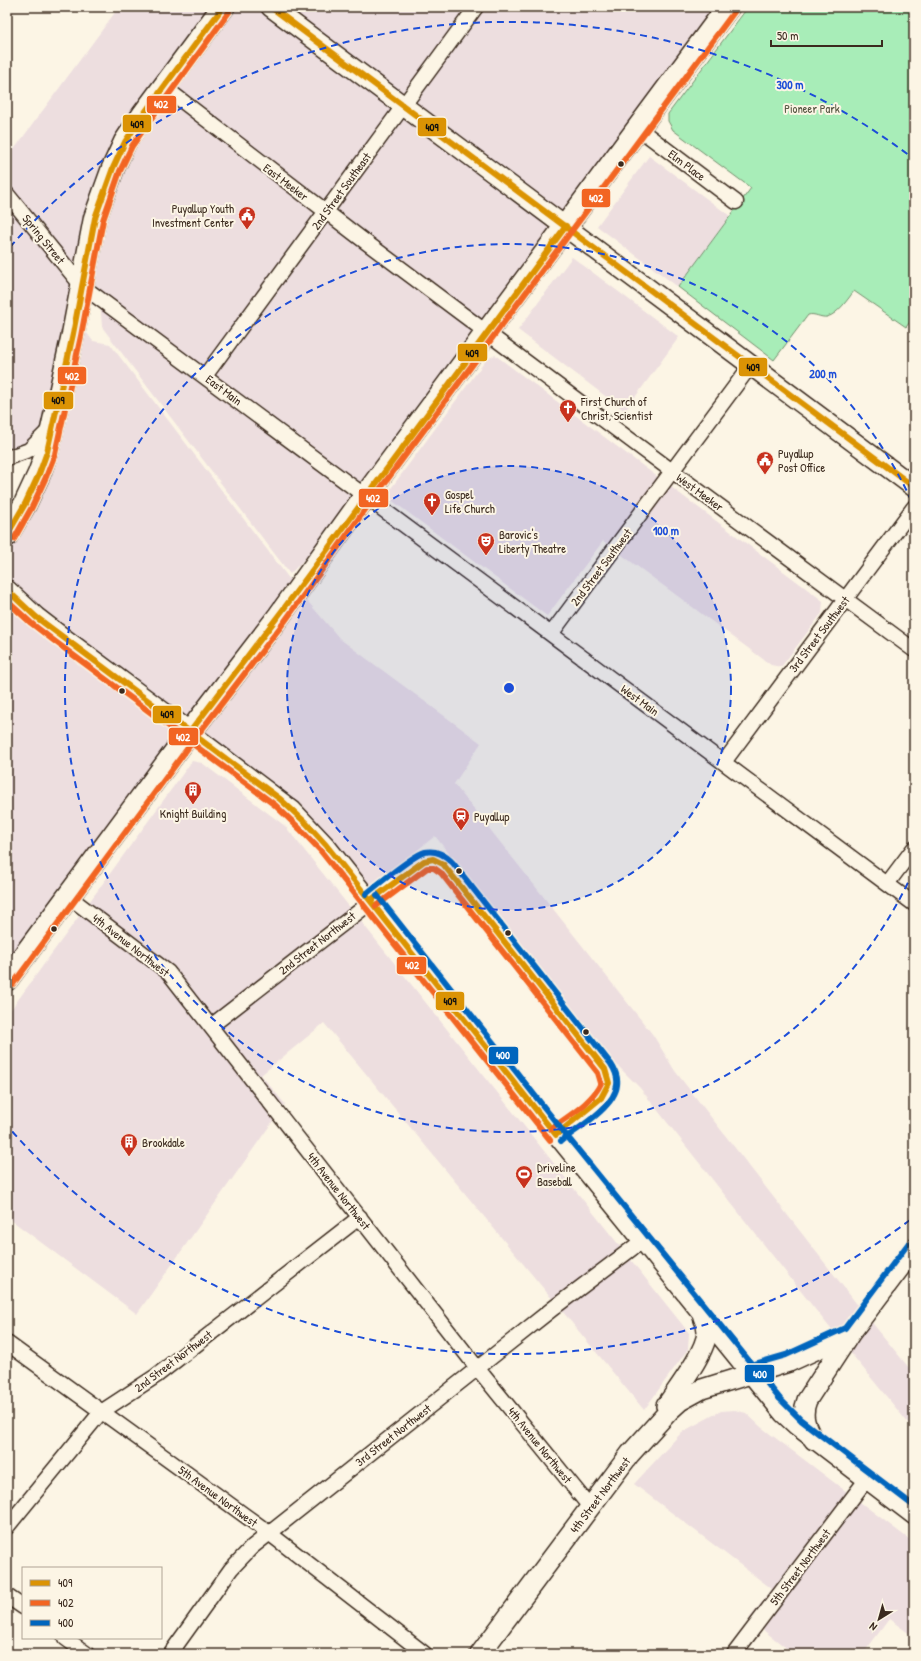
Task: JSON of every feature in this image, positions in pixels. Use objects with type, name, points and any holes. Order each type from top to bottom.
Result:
[{"type":"main road","points":[[7,535],[25,504],[39,474],[54,425],[95,218],[113,168],[125,142],[223,7]]},
{"type":"main road","points":[[272,7],[914,486]]},
{"type":"main road","points":[[7,979],[190,732],[279,616],[366,495],[728,7]]},
{"type":"main road","points":[[7,590],[58,634],[190,732]]},
{"type":"main road","points":[[814,1440],[806,1428],[804,1420],[805,1405],[850,1334],[914,1249]]},
{"type":"main road","points":[[649,1432],[700,1353],[705,1342],[707,1332],[703,1317]]},
{"type":"main road","points":[[750,1374],[789,1362],[850,1334]]},
{"type":"main road","name":"4th Street Northwest","points":[[480,1654],[590,1507],[649,1432],[668,1411],[688,1396],[714,1385],[750,1374]]},
{"type":"street","name":"2nd Street Southeast","points":[[205,376],[476,7]]},
{"type":"street","name":"East Meeker","points":[[164,87],[326,212],[487,332]]},
{"type":"street","name":"Elm Place","points":[[638,128],[736,202]]},
{"type":"street","name":"Spring Street","points":[[7,194],[81,284]]},
{"type":"street","name":"East Main","points":[[81,284],[366,495]]},
{"type":"street","name":"West Meeker","points":[[487,332],[672,472],[914,650]]},
{"type":"street","name":"2nd Street Southwest","points":[[552,634],[751,365]]},
{"type":"street","points":[[7,458],[29,450],[54,425]]},
{"type":"street","name":"West Main","points":[[366,495],[914,904]]},
{"type":"street","name":"3rd Street Southwest","points":[[724,762],[914,506]]},
{"type":"street","points":[[190,732],[293,810],[326,845],[556,1135],[783,1414],[814,1440],[914,1516]]},
{"type":"street","points":[[887,884],[914,848]]},
{"type":"street","name":"2nd Street Northwest","points":[[211,1026],[371,900],[424,861]]},
{"type":"street","name":"4th Avenue Northwest","points":[[68,896],[168,972],[478,1369],[590,1507]]},
{"type":"street","name":"2nd Street Northwest","points":[[7,1527],[101,1412],[156,1376],[360,1217]]},
{"type":"street","name":"3rd Street Northwest","points":[[170,1654],[231,1569],[268,1533],[556,1306],[642,1241]]},
{"type":"street","name":"5th Avenue Northwest","points":[[7,1343],[268,1533],[425,1654]]},
{"type":"street","name":"5th Street Northwest","points":[[734,1654],[866,1480]]},
{"type":"street","points":[[7,1596],[22,1606]]},
{"type":"street","points":[[66,1639],[87,1654]]},
{"type":"shaded area","points":[[119,7],[728,7],[366,495],[290,574],[102,327],[100,299],[81,285],[75,318],[93,341],[110,344],[297,589],[340,639],[481,743],[454,784],[653,1035],[675,1071],[856,1303],[914,1374],[914,1430],[826,1323],[640,1088],[616,1064],[435,836],[365,892],[326,845],[190,732],[7,979],[7,535],[53,426],[7,458],[7,159]]},
{"type":"shaded area","points":[[649,156],[730,216],[678,287],[597,226]]},
{"type":"shaded area","points":[[572,257],[679,337],[625,411],[518,330]]},
{"type":"shaded area","points":[[495,355],[823,601],[822,613],[781,667],[771,665],[603,541],[547,616],[389,497],[389,491],[486,360]]},
{"type":"shaded area","points":[[192,761],[202,763],[285,826],[689,1333],[688,1349],[644,1410],[324,1023],[261,1075],[285,1104],[137,1314],[7,1217],[7,1015]]},
{"type":"shaded area","points":[[735,1410],[746,1413],[761,1427],[914,1543],[914,1637],[889,1619],[863,1654],[794,1654],[749,1619],[772,1589],[634,1484],[682,1432],[721,1411]]},
{"type":"green space","name":"Pioneer Park","points":[[748,7],[914,7],[914,317],[906,327],[854,291],[835,313],[827,317],[808,315],[774,360],[678,287],[751,188],[673,130],[668,121],[668,114]]},
{"type":"transit line","name":"409","points":[[7,535],[25,504],[39,474],[47,452],[73,334],[95,218],[113,168],[125,142],[143,115],[223,7]]},
{"type":"transit line","name":"409","points":[[271,7],[914,487]]},
{"type":"transit line","name":"402","points":[[14,539],[32,507],[55,454],[81,336],[103,220],[120,171],[132,146],[229,12]]},
{"type":"transit line","name":"402","points":[[13,984],[196,737],[285,621],[372,500],[734,12]]},
{"type":"transit line","name":"409","points":[[190,732],[285,607],[566,226]]},
{"type":"transit line","name":"409","points":[[7,590],[36,617],[280,799],[306,823],[326,845],[556,1135],[601,1098],[609,1083],[605,1069],[443,864],[433,859],[424,861],[371,900]]},
{"type":"transit line","name":"402","points":[[7,601],[31,623],[53,640],[275,805],[300,829],[320,850],[550,1140]]},
{"type":"transit line","name":"400","points":[[366,894],[405,864],[425,852],[440,854],[453,863],[615,1071],[617,1085],[615,1093],[610,1101],[594,1117],[561,1141]]},
{"type":"transit line","name":"402","points":[[376,906],[427,868],[434,868],[441,873],[598,1073],[601,1083],[592,1097],[579,1109],[551,1129]]},
{"type":"transit line","name":"400","points":[[377,895],[562,1130],[780,1399],[801,1420],[914,1506]]},
{"type":"transit line","name":"400","points":[[748,1366],[786,1355],[845,1328],[908,1244]]},
{"type":"place","name":"Puyallup Youth Investment Center","points":[[247,230]]},
{"type":"place","name":"First Church of Christ, Scientist","points":[[568,423]]},
{"type":"place","name":"Puyallup Post Office","points":[[765,475]]},
{"type":"place","name":"Gospel Life Church","points":[[432,516]]},
{"type":"place","name":"Barovic's Liberty Theatre","points":[[486,556]]},
{"type":"place","name":"Knight Building","points":[[193,805]]},
{"type":"place","name":"Puyallup","points":[[461,831]]},
{"type":"place","name":"Brookdale","points":[[129,1157]]},
{"type":"place","name":"Driveline Baseball","points":[[524,1189]]}]
